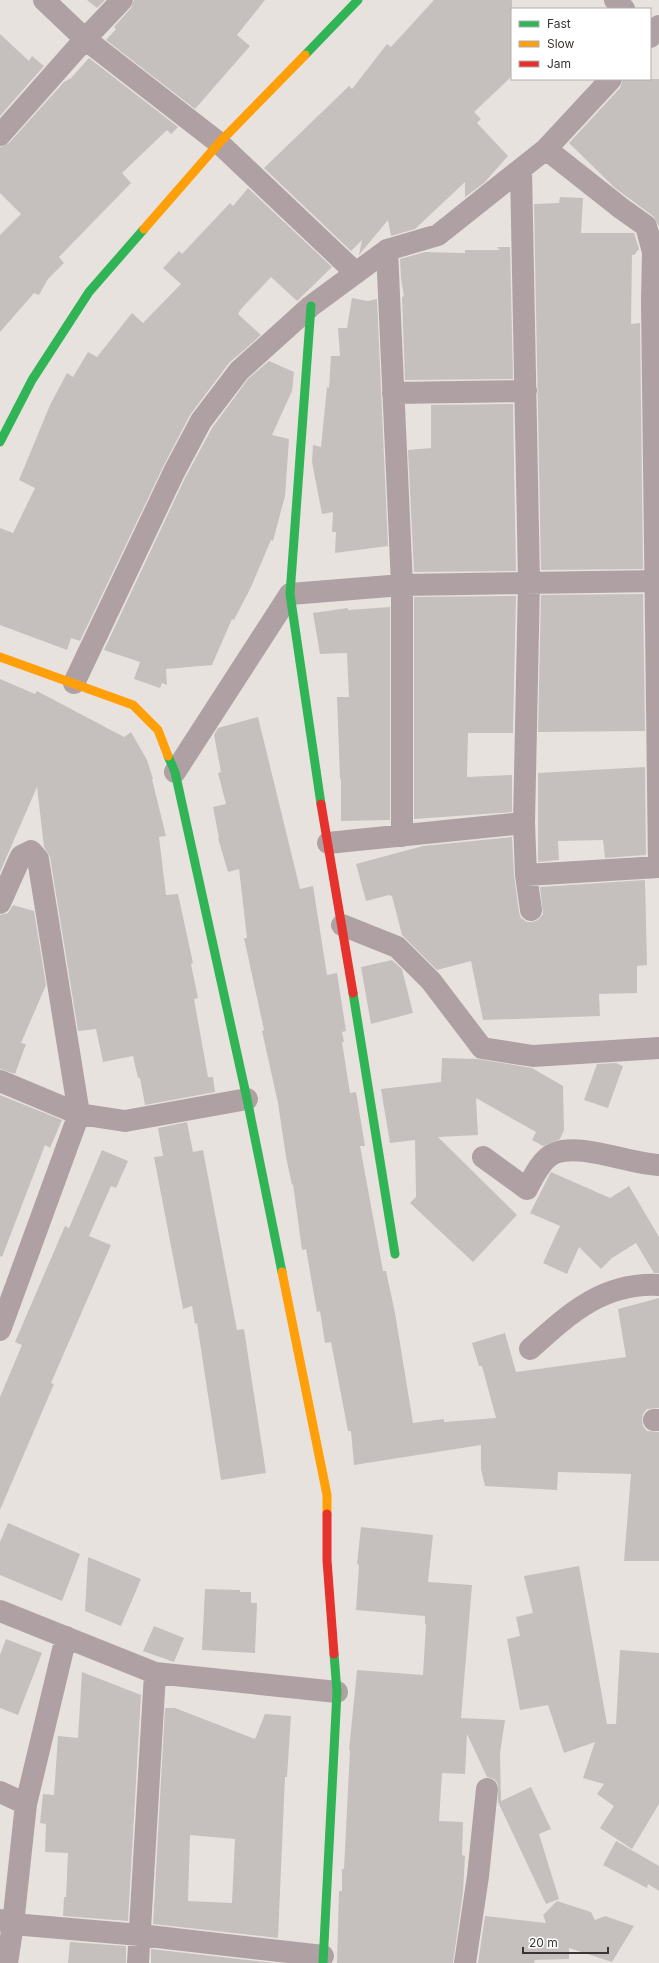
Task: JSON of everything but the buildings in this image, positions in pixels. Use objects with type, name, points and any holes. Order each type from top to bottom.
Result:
[{"type":"street","points":[[0,135],[85,39],[122,0]]},
{"type":"street","points":[[0,442],[32,380],[90,292],[219,143],[358,0]]},
{"type":"street","points":[[615,0],[623,8]]},
{"type":"street","points":[[52,3],[85,39],[219,143],[356,272]]},
{"type":"street","points":[[74,683],[174,472],[201,421],[239,371],[310,306],[387,250],[438,235],[546,149],[610,80]]},
{"type":"street","points":[[526,875],[659,867],[656,302],[654,252],[646,226],[622,210],[546,149]]},
{"type":"street","points":[[521,169],[529,582],[524,823],[526,875],[531,910]]},
{"type":"street","points":[[387,250],[402,585],[402,836]]},
{"type":"street","points":[[310,306],[290,594],[330,863],[342,926],[395,1254]]},
{"type":"street","points":[[393,393],[526,391]]},
{"type":"street","points":[[290,594],[402,585],[658,581]]},
{"type":"street","points":[[175,772],[290,594]]},
{"type":"street","points":[[0,657],[133,705],[158,730],[175,772],[247,1099],[327,1495],[327,1560],[337,1692],[323,1959],[140,1935],[7,1922]]},
{"type":"street","points":[[328,843],[524,823]]},
{"type":"street","points":[[0,903],[21,856],[31,851],[38,860],[79,1114],[0,1330]]},
{"type":"street","points":[[342,926],[397,947],[430,981],[482,1048],[533,1056],[659,1048]]},
{"type":"street","points":[[0,1081],[79,1114],[125,1121],[247,1099]]},
{"type":"street","points":[[483,1157],[527,1189],[538,1168],[554,1153],[576,1151],[658,1163]]},
{"type":"street","points":[[530,1349],[564,1319],[600,1295],[639,1284],[659,1285]]},
{"type":"street","points":[[0,1611],[155,1673],[337,1692]]},
{"type":"street","points":[[7,1963],[7,1922],[26,1804],[66,1637]]},
{"type":"street","points":[[138,1963],[155,1673]]},
{"type":"street","points":[[464,1963],[478,1876],[487,1789]]},
{"type":"street","points":[[0,1792],[26,1804]]},
{"type":"traffic: fast","points":[[305,55],[358,0]]},
{"type":"traffic: fast","points":[[0,442],[32,380],[89,292],[144,229]]},
{"type":"traffic: fast","points":[[311,306],[290,594],[321,804]]},
{"type":"traffic: fast","points":[[168,756],[175,772],[247,1099],[282,1272]]},
{"type":"traffic: fast","points":[[353,993],[395,1254]]},
{"type":"traffic: fast","points":[[323,1963],[337,1692],[334,1654]]},
{"type":"traffic: slow","points":[[144,229],[219,143],[305,55]]},
{"type":"traffic: slow","points":[[0,657],[133,705],[158,730],[168,756]]},
{"type":"traffic: slow","points":[[282,1272],[327,1495],[327,1514]]},
{"type":"traffic: jam","points":[[321,804],[353,993]]},
{"type":"traffic: jam","points":[[327,1514],[327,1560],[334,1654]]}]
